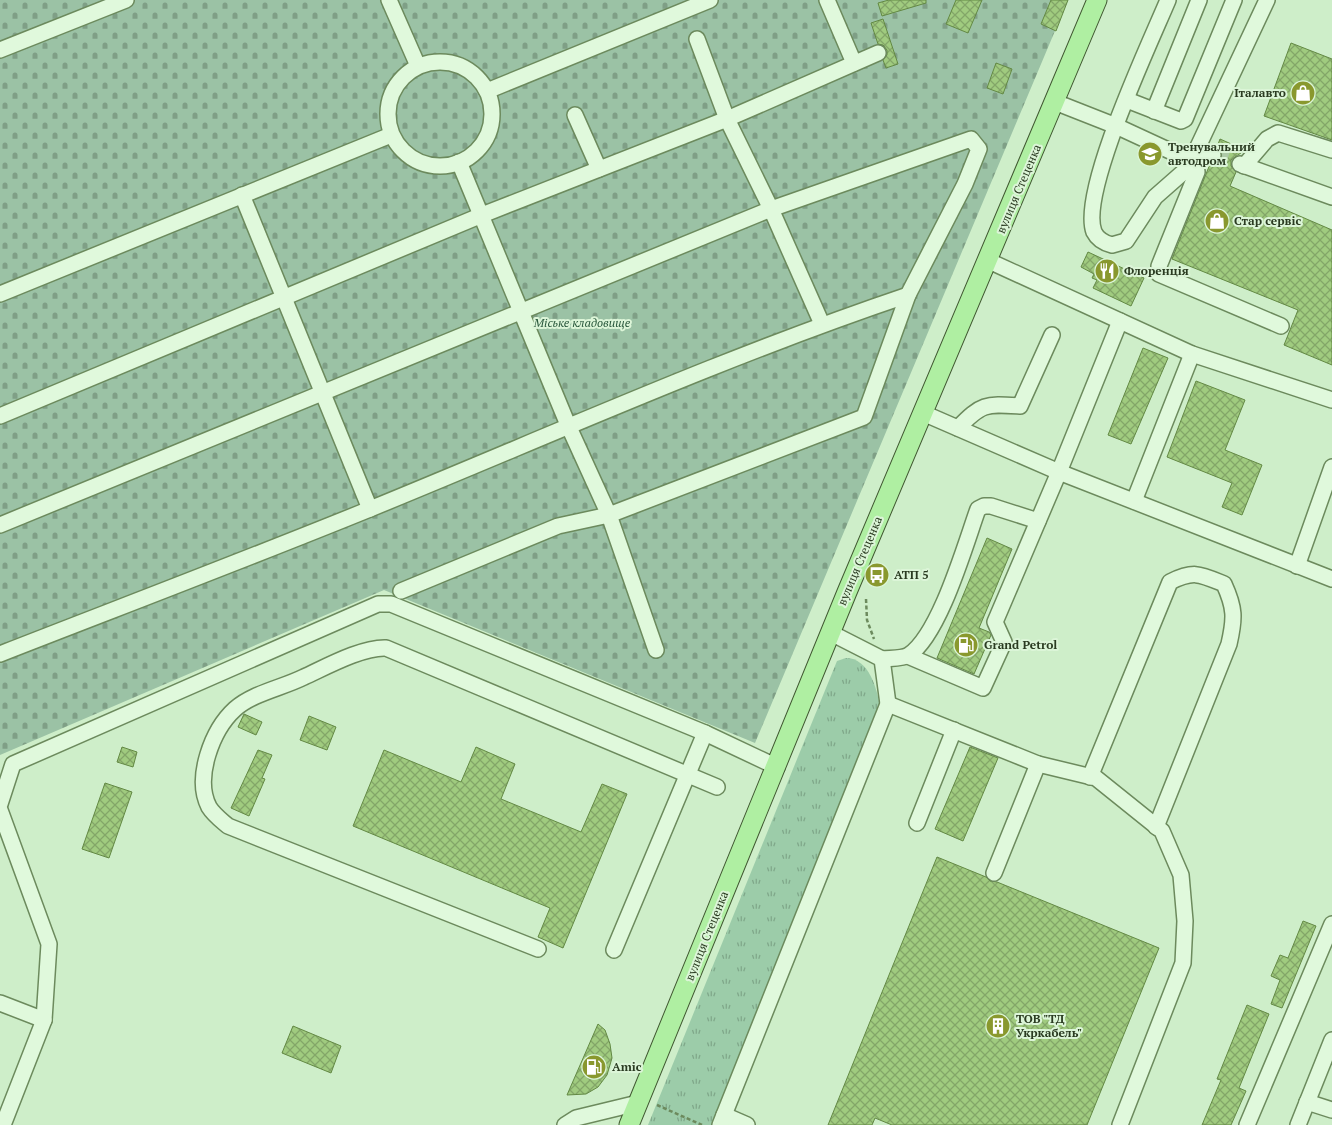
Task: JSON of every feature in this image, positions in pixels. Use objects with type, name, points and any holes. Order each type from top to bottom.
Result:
[{"type":"main road","name":"вулиця Стеценка","points":[[629,1125],[831,633],[989,261],[1097,0]]},
{"type":"street","points":[[0,50],[126,0]]},
{"type":"street","points":[[389,0],[418,66]]},
{"type":"street","points":[[487,91],[678,6],[710,0]]},
{"type":"street","points":[[827,0],[854,63]]},
{"type":"street","points":[[1168,0],[1116,126],[1100,172],[1094,202],[1094,231],[1098,239],[1112,245],[1126,241],[1155,197],[1188,168],[1267,0]]},
{"type":"street","points":[[1154,111],[1198,0]]},
{"type":"street","points":[[1127,100],[1181,122],[1185,119],[1234,0]]},
{"type":"street","points":[[697,39],[727,119],[771,209],[822,324]]},
{"type":"street","points":[[0,416],[482,215],[727,119],[878,53]]},
{"type":"street","points":[[437,61],[452,62],[467,68],[478,78],[487,91],[492,106],[492,121],[487,136],[479,149],[459,162],[448,166],[431,166],[414,160],[400,149],[391,134],[387,117],[389,100],[396,84],[408,71],[418,66],[437,61]]},
{"type":"street","points":[[1055,102],[1194,155],[1214,155]]},
{"type":"street","points":[[575,115],[599,169]]},
{"type":"street","points":[[1332,150],[1278,133],[1267,139],[1242,165],[1332,197]]},
{"type":"street","points":[[0,294],[391,134]]},
{"type":"street","points":[[0,526],[771,209],[971,139],[979,149],[965,184],[908,295],[864,417],[609,515],[558,526],[401,591]]},
{"type":"street","points":[[1194,155],[1197,172],[1159,266],[1159,274],[1281,326]]},
{"type":"street","points":[[459,162],[522,310],[568,425],[609,515],[656,650]]},
{"type":"street","points":[[242,195],[370,509]]},
{"type":"street","points":[[989,261],[1192,354],[1332,400]]},
{"type":"street","points":[[0,654],[370,509],[568,425],[822,324],[908,295]]},
{"type":"street","points":[[831,633],[882,658],[908,656],[984,688],[1004,642],[995,622],[1059,472],[1120,321]]},
{"type":"street","points":[[958,428],[973,413],[990,404],[1020,406],[1052,335]]},
{"type":"street","points":[[1134,501],[1192,354]]},
{"type":"street","points":[[923,413],[1059,472],[1332,580]]},
{"type":"street","points":[[1297,566],[1332,467]]},
{"type":"street","points":[[908,656],[921,643],[938,616],[978,509],[984,506],[991,506],[1038,521]]},
{"type":"street","points":[[1090,777],[1170,582],[1188,573],[1224,584],[1232,602],[1234,620],[1229,644],[1156,827]]},
{"type":"street","points":[[0,804],[13,764],[378,604],[391,604],[705,733],[777,767]]},
{"type":"street","points":[[538,950],[228,826],[208,806],[204,778],[208,749],[222,725],[235,709],[255,697],[366,650],[386,648],[717,788]]},
{"type":"street","points":[[747,1125],[722,1120],[888,704],[882,658]]},
{"type":"street","points":[[888,704],[1038,764],[1096,778],[1162,831],[1181,875],[1185,921],[1183,962],[1120,1125]]},
{"type":"street","points":[[917,823],[954,730]]},
{"type":"street","points":[[614,950],[705,733]]},
{"type":"street","points":[[994,873],[1038,764]]},
{"type":"street","points":[[0,810],[49,944],[44,1020],[3,1125]]},
{"type":"street","points":[[1247,1125],[1332,924]]},
{"type":"street","points":[[0,1003],[44,1020]]},
{"type":"street","points":[[1298,1125],[1328,1063],[1332,1040]]},
{"type":"street","points":[[1308,1102],[1332,1110]]},
{"type":"street","points":[[565,1125],[576,1118],[638,1103]]},
{"type":"path","points":[[866,600],[867,620],[882,658]]},
{"type":"path","points":[[657,1105],[702,1125]]},
{"type":"green space","name":"Міське кладовище","points":[[0,0],[1068,0],[755,743],[384,590],[0,755]]},
{"type":"green space","points":[[846,658],[854,659],[861,663],[871,676],[880,707],[711,1125],[648,1125],[837,661]]},
{"type":"building","points":[[889,0],[926,0],[926,3],[882,16],[878,3]]},
{"type":"building","points":[[956,0],[982,0],[968,33],[946,24]]},
{"type":"building","points":[[1051,0],[1068,0],[1056,31],[1041,24]]},
{"type":"building","points":[[883,19],[898,64],[886,68],[883,60],[887,55],[887,50],[883,45],[878,44],[871,23]]},
{"type":"building","points":[[1291,43],[1332,59],[1332,140],[1264,116]]},
{"type":"building","points":[[996,63],[1012,69],[1003,94],[987,88]]},
{"type":"building","points":[[1220,139],[1245,150],[1231,160],[1231,166],[1236,172],[1230,186],[1332,230],[1332,365],[1284,345],[1298,310],[1172,259],[1210,164],[1215,164],[1222,159],[1222,153],[1217,147]]},
{"type":"building","points":[[1088,252],[1144,278],[1131,306],[1093,288],[1097,280],[1092,278],[1094,274],[1081,267]]},
{"type":"building","points":[[1143,348],[1168,358],[1131,444],[1108,435]]},
{"type":"building","points":[[1196,381],[1245,400],[1225,450],[1262,465],[1242,515],[1222,507],[1232,483],[1167,457]]},
{"type":"building","points":[[987,538],[1012,549],[979,628],[989,632],[991,635],[974,674],[937,658]]},
{"type":"building","points":[[244,714],[262,722],[256,735],[238,727]]},
{"type":"building","points":[[309,716],[336,727],[327,750],[300,740]]},
{"type":"building","points":[[122,747],[137,752],[133,767],[117,762]]},
{"type":"building","points":[[476,747],[515,764],[501,799],[581,832],[602,784],[627,794],[563,948],[538,937],[550,908],[353,826],[384,750],[461,782]]},
{"type":"building","points":[[970,747],[998,758],[963,841],[935,829]]},
{"type":"building","points":[[258,750],[272,755],[262,778],[265,779],[249,816],[231,808]]},
{"type":"building","points":[[105,783],[132,792],[109,858],[82,849]]},
{"type":"building","name":"ТОВ \"ТД Укркабель\"","points":[[937,857],[986,877],[990,881],[997,882],[1159,948],[1087,1125],[892,1125],[875,1118],[872,1125],[828,1125]]},
{"type":"building","points":[[1303,921],[1316,926],[1282,1008],[1271,1004],[1280,980],[1271,976],[1280,955],[1288,958]]},
{"type":"building","points":[[1247,1005],[1269,1014],[1239,1088],[1246,1091],[1231,1125],[1202,1125],[1221,1080],[1217,1079]]},
{"type":"building","name":"Amic","points":[[598,1024],[605,1030],[610,1044],[612,1058],[607,1075],[598,1087],[586,1094],[567,1095]]},
{"type":"building","points":[[293,1026],[341,1046],[331,1073],[282,1053]]},
{"type":"tunnel","points":[[1213,155],[1240,164]]},
{"type":"place","name":"Італавто","points":[[1303,93]]},
{"type":"place","name":"Тренувальний автодром","points":[[1150,154]]},
{"type":"place","name":"Стар сервіс","points":[[1217,221]]},
{"type":"place","name":"Флоренція","points":[[1107,271]]},
{"type":"place","name":"АТП 5","points":[[877,575]]},
{"type":"place","name":"Grand Petrol","points":[[966,645]]},
{"type":"place","name":"ТОВ \"ТД Укркабель\"","points":[[998,1026]]},
{"type":"place","name":"Amic","points":[[594,1067]]}]
